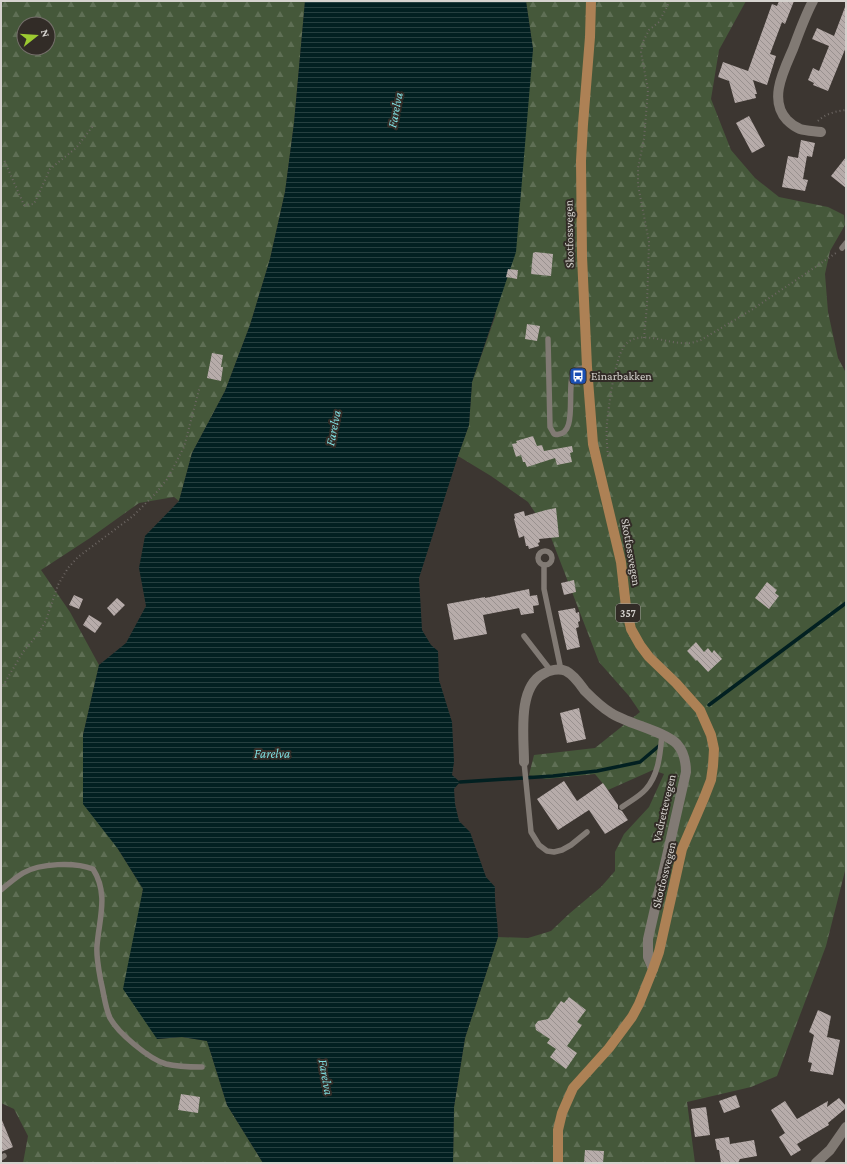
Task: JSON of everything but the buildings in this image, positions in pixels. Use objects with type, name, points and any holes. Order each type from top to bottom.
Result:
[{"type":"main road","name":"Skotfossvegen","points":[[558,1163],[558,1130],[562,1113],[574,1088],[632,1017],[639,1004],[653,969],[659,952],[682,849],[711,780],[714,749],[711,735],[700,710],[676,683],[649,657],[631,629],[626,607],[621,562],[593,444],[587,367],[582,256],[581,161],[582,124],[590,37],[591,1]]},
{"type":"street","points":[[813,1],[789,58],[778,90],[778,99],[783,115],[794,126],[800,129],[821,132]]},
{"type":"street","points":[[524,762],[526,695],[534,680],[543,674],[556,670]]},
{"type":"street","name":"Vadrettevegen","points":[[556,670],[567,671],[599,704],[609,712],[675,742],[684,755],[686,772],[648,939],[648,957],[653,969]]},
{"type":"street","points":[[816,1163],[830,1150],[846,1127]]},
{"type":"lane","points":[[548,339],[550,427],[551,432],[554,434],[561,434],[567,428],[570,414],[572,374],[578,369],[587,367]]},
{"type":"lane","points":[[544,565],[544,589],[550,620],[556,670]]},
{"type":"lane","name":"Vadrettevegen","points":[[524,636],[556,670]]},
{"type":"lane","points":[[622,807],[646,789],[653,777],[658,766],[662,735]]},
{"type":"lane","points":[[524,762],[531,832],[538,845],[547,851],[554,852],[562,850],[572,845],[587,832]]},
{"type":"lane","points":[[1,890],[24,872],[40,868],[73,864],[93,869],[99,878],[102,892],[102,911],[96,948],[105,1001],[115,1026],[142,1050],[165,1064],[182,1067],[202,1067]]},
{"type":"path","points":[[644,338],[647,305],[649,242],[638,185],[638,168],[644,139],[648,90],[641,52],[642,42],[649,30],[659,22],[670,1]]},
{"type":"path","points":[[809,130],[822,117],[834,112],[846,110]]},
{"type":"path","points":[[1,160],[4,160],[24,205],[34,204],[50,169],[76,148],[93,126]]},
{"type":"path","points":[[608,460],[607,423],[612,390],[619,357],[628,342],[634,339],[644,338],[682,343],[692,343],[701,340],[753,309],[844,246]]},
{"type":"path","points":[[1,689],[23,652],[39,633],[46,620],[58,586],[78,557],[133,516],[156,493],[168,478],[184,447],[200,386]]},
{"type":"green space","points":[[1,1],[305,1],[294,123],[285,192],[270,259],[250,325],[225,391],[192,453],[179,501],[174,497],[139,503],[90,538],[41,570],[70,612],[99,665],[83,735],[118,849],[143,889],[135,936],[157,1039],[182,1037],[207,1041],[227,1105],[263,1163],[23,1163],[28,1136],[14,1109],[1,1103]]},
{"type":"green space","points":[[526,1],[746,1],[719,50],[711,99],[731,150],[755,178],[779,197],[828,207],[844,215],[845,225],[830,251],[825,274],[828,312],[838,358],[846,373],[846,867],[826,946],[777,1076],[751,1087],[687,1102],[695,1163],[453,1163],[454,1107],[465,1038],[498,937],[528,938],[551,931],[601,887],[615,871],[615,852],[624,834],[649,807],[664,774],[653,770],[608,790],[595,774],[546,779],[529,775],[534,755],[595,748],[640,712],[629,696],[599,662],[550,535],[528,502],[491,476],[458,456],[469,425],[472,382],[495,317],[533,49]]},
{"type":"water","name":"Farelva","points":[[305,1],[526,1],[533,49],[516,252],[472,382],[469,425],[419,578],[422,630],[431,645],[438,651],[439,680],[452,722],[454,762],[452,775],[460,782],[454,789],[455,804],[459,821],[470,832],[486,877],[495,887],[498,931],[498,937],[465,1038],[454,1107],[453,1163],[263,1163],[227,1105],[207,1041],[182,1037],[157,1039],[123,989],[143,889],[118,849],[83,804],[83,735],[99,665],[126,643],[146,606],[139,568],[145,536],[179,501],[192,453],[225,391],[250,325],[270,259],[285,192],[294,123]]},
{"type":"waterway","points":[[709,705],[846,603]]},
{"type":"waterway","points":[[460,782],[553,776],[597,771],[640,762],[660,745]]},
{"type":"place","name":"Einarbakken","points":[[578,376]]}]
